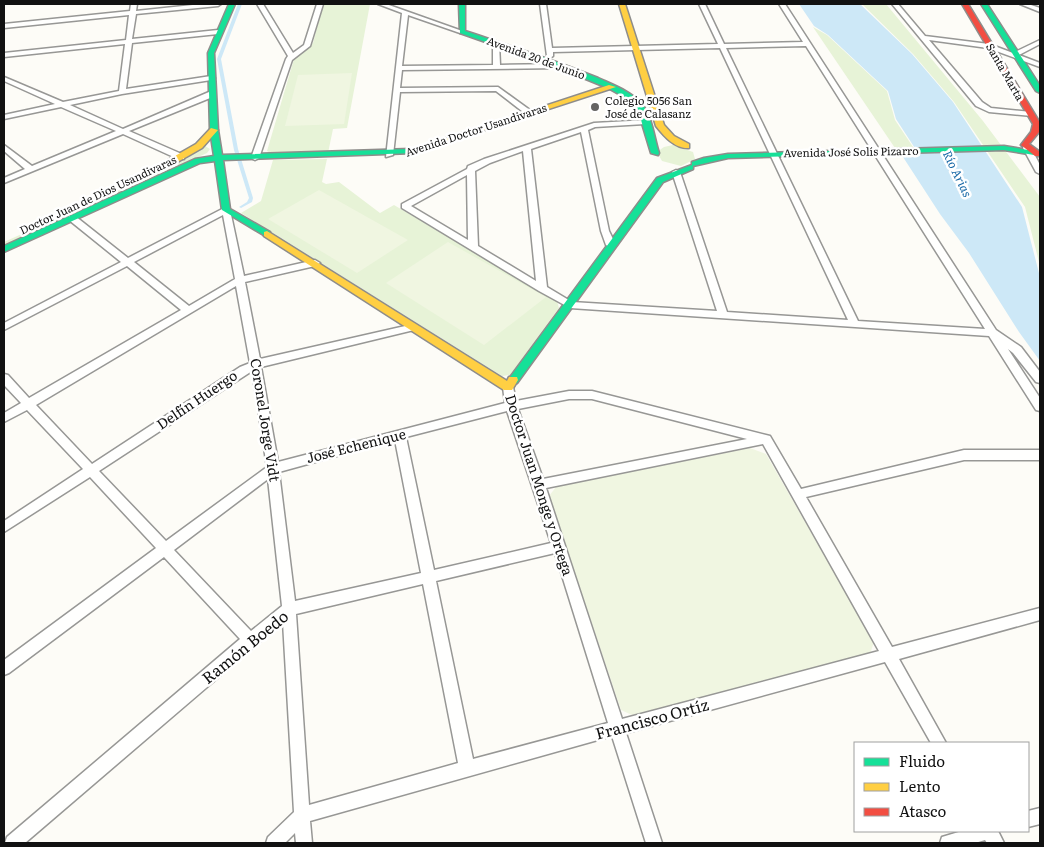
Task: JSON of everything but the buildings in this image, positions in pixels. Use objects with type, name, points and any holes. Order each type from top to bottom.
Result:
[{"type":"street","points":[[122,92],[134,4]]},
{"type":"street","points":[[4,26],[218,4]]},
{"type":"street","name":"Coronel Jorge Vidt","points":[[232,4],[218,32],[211,52],[214,130],[226,210],[257,364],[273,469],[289,610],[304,843]]},
{"type":"street","points":[[260,4],[292,56]]},
{"type":"street","points":[[244,158],[292,56],[307,46],[320,4]]},
{"type":"street","name":"Avenida 20 de Junio","points":[[382,4],[496,43],[554,59],[612,87],[638,102],[655,153]]},
{"type":"street","points":[[462,4],[462,32]]},
{"type":"street","points":[[543,4],[554,59]]},
{"type":"street","points":[[508,387],[570,305],[659,175],[676,172],[692,165],[699,158],[689,147],[671,138],[660,126],[622,4]]},
{"type":"street","points":[[702,4],[854,323]]},
{"type":"street","points":[[782,4],[1040,407]]},
{"type":"street","points":[[895,4],[978,104],[1034,137],[1040,172]]},
{"type":"street","name":"Santa Marta","points":[[965,4],[989,46],[1034,137]]},
{"type":"street","name":"Santa Marta","points":[[984,4],[1040,92]]},
{"type":"street","points":[[1023,4],[1040,10]]},
{"type":"street","points":[[389,154],[405,12]]},
{"type":"street","points":[[4,55],[218,32]]},
{"type":"street","points":[[925,38],[989,46],[1040,64]]},
{"type":"street","points":[[1015,54],[1040,42]]},
{"type":"street","points":[[496,43],[497,67]]},
{"type":"street","points":[[398,68],[497,67],[636,48],[807,44]]},
{"type":"street","points":[[4,117],[122,92],[211,78]]},
{"type":"street","points":[[4,79],[181,157],[201,160]]},
{"type":"street","points":[[4,87],[16,84]]},
{"type":"street","name":"Avenida Doctor Usandivaras","points":[[197,146],[210,145],[217,152],[244,158],[405,153],[612,87]]},
{"type":"street","points":[[396,90],[498,89],[530,113]]},
{"type":"street","points":[[4,181],[212,94]]},
{"type":"street","points":[[645,122],[602,124],[527,147],[471,168],[405,206],[570,305],[993,333],[1017,350],[1040,379]]},
{"type":"street","points":[[584,129],[605,232],[611,245]]},
{"type":"street","name":"Doctor Juan de Dios Usandivaras","points":[[4,239],[181,157],[197,146],[214,130]]},
{"type":"street","name":"Avenida José Solís Pizarro","points":[[692,165],[704,160],[728,156],[1000,148],[1034,137]]},
{"type":"street","points":[[689,147],[666,145],[655,153],[658,161],[669,167],[692,165]]},
{"type":"street","points":[[4,147],[30,170]]},
{"type":"street","points":[[527,147],[542,289]]},
{"type":"street","name":"Avenida José Solís Pizarro","points":[[689,147],[728,156]]},
{"type":"street","name":"Doctor Juan de Dios Usandivaras","points":[[4,249],[217,152]]},
{"type":"street","points":[[471,168],[473,247]]},
{"type":"street","points":[[676,172],[723,314]]},
{"type":"street","points":[[4,328],[226,210]]},
{"type":"street","name":"Doctor Juan Monge y Ortega","points":[[226,210],[315,263],[508,387],[511,406],[539,485],[654,843]]},
{"type":"street","points":[[72,218],[188,310]]},
{"type":"street","points":[[4,418],[240,280],[315,263]]},
{"type":"street","name":"Delfín Huergo","points":[[4,527],[244,370],[257,364],[414,327]]},
{"type":"street","points":[[4,378],[250,640]]},
{"type":"street","name":"José Echenique","points":[[4,668],[273,469],[284,464],[400,436],[511,406],[569,395],[592,395],[766,439]]},
{"type":"street","points":[[400,436],[467,768]]},
{"type":"street","points":[[539,485],[766,439],[938,742]]},
{"type":"street","points":[[799,494],[964,455],[1040,455]]},
{"type":"street","name":"Ramón Boedo","points":[[12,843],[250,640],[289,610],[558,547]]},
{"type":"street","name":"Francisco Ortíz","points":[[274,843],[302,815],[467,768],[1040,614]]},
{"type":"street","points":[[948,843],[986,832]]},
{"type":"street","points":[[990,832],[996,843]]},
{"type":"green space","points":[[323,4],[370,4],[347,128],[333,129],[328,153],[273,154],[267,151],[294,59],[313,43]]},
{"type":"green space","points":[[862,4],[886,4],[983,121],[1040,197],[1040,266],[1025,207],[954,102],[913,54]]},
{"type":"green space","points":[[813,27],[827,35],[887,91],[895,120],[913,147],[895,148]]},
{"type":"green space","points":[[352,73],[344,124],[285,126],[298,75]]},
{"type":"green space","points":[[673,145],[693,152],[695,159],[681,166],[662,161],[657,152],[664,147]]},
{"type":"green space","points":[[205,146],[210,149],[207,153],[4,245],[4,242],[183,161]]},
{"type":"green space","points":[[327,159],[322,182],[326,184],[339,182],[380,213],[394,205],[557,301],[559,308],[510,375],[502,376],[241,213],[261,201],[273,160]]},
{"type":"green space","points":[[319,190],[408,240],[357,273],[268,219]]},
{"type":"green space","points":[[448,242],[546,297],[484,345],[386,283]]},
{"type":"green space","points":[[750,448],[766,454],[874,642],[870,654],[632,715],[621,710],[549,496],[556,487]]},
{"type":"water","points":[[238,4],[242,4],[221,59],[238,149],[253,198],[252,202],[241,208],[239,207],[247,202],[249,198],[234,150],[217,59]]},
{"type":"water","name":"Río Arias","points":[[799,4],[860,4],[912,54],[953,102],[1022,207],[1040,277],[1040,361],[903,157],[920,156],[896,119],[888,91],[828,35],[814,26]]},
{"type":"traffic: fast","points":[[232,4],[211,53],[214,130],[226,210],[267,234]]},
{"type":"traffic: fast","points":[[462,4],[462,32],[557,64],[629,96],[642,110],[655,153]]},
{"type":"traffic: fast","points":[[984,4],[1040,91]]},
{"type":"traffic: fast","points":[[695,164],[704,160],[728,156],[1004,148],[1038,154]]},
{"type":"traffic: fast","points":[[4,249],[198,161],[217,158],[411,151]]},
{"type":"traffic: fast","points":[[513,380],[660,180],[690,167]]},
{"type":"traffic: slow","points":[[622,4],[660,126],[671,138],[686,146]]},
{"type":"traffic: slow","points":[[411,151],[612,87]]},
{"type":"traffic: slow","points":[[164,166],[199,146],[214,130]]},
{"type":"traffic: slow","points":[[267,234],[508,387],[513,380]]},
{"type":"traffic: jam","points":[[965,4],[1037,124],[1035,132],[1025,145],[1038,154]]},
{"type":"place","name":"Colegio 5056 San José de Calasanz","points":[[595,107]]}]
